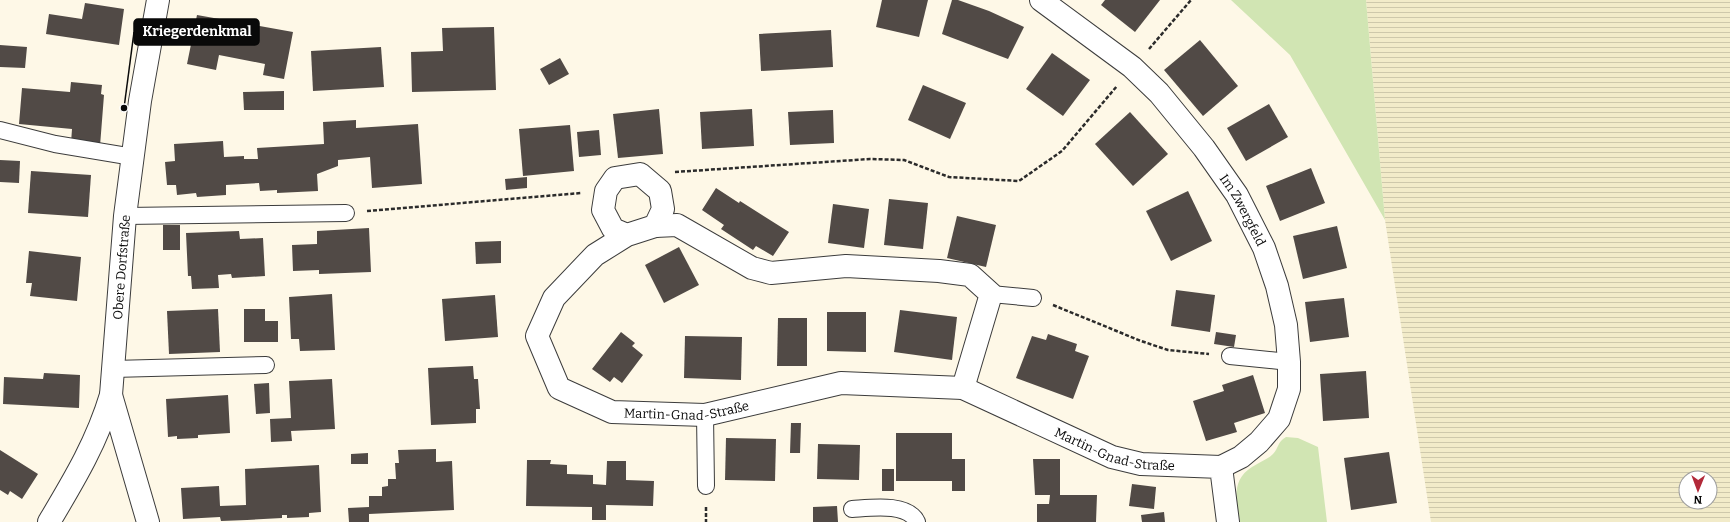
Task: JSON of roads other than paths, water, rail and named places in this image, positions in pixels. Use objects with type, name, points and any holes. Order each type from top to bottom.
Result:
[{"type":"street","name":"Obere Dorfstraße","points":[[49,522],[91,450],[104,418],[111,395],[126,216],[133,157],[140,101],[158,0]]},
{"type":"street","name":"Im Zwergfeld","points":[[1041,0],[1132,67],[1159,93],[1204,148],[1237,195],[1264,248],[1277,286],[1286,325],[1289,362],[1289,389],[1279,418],[1259,442],[1241,458],[1221,467]]},
{"type":"street","points":[[627,235],[613,229],[603,210],[606,191],[615,178],[640,174],[660,191],[663,209],[655,226]]},
{"type":"street","name":"Martin-Gnad-Straße","points":[[991,294],[970,276],[939,271],[846,266],[771,273],[752,268],[677,225],[655,226],[627,235],[595,255],[554,298],[537,336],[558,388],[612,412],[704,415],[842,382],[963,388],[1112,457],[1141,464],[1221,467]]},
{"type":"street","points":[[963,388],[991,294]]},
{"type":"street","points":[[111,395],[148,522]]},
{"type":"street","points":[[1221,467],[1228,522]]},
{"type":"lane","points":[[0,130],[55,144],[133,157]]},
{"type":"lane","points":[[126,216],[346,213]]},
{"type":"lane","points":[[991,294],[1033,298]]},
{"type":"lane","points":[[1230,356],[1289,362]]},
{"type":"lane","points":[[113,369],[266,365]]},
{"type":"lane","points":[[704,415],[706,486]]},
{"type":"lane","points":[[852,509],[889,507],[904,511],[915,518],[917,522]]},
{"type":"place","name":"Kriegerdenkmal","points":[[124,108]]}]
